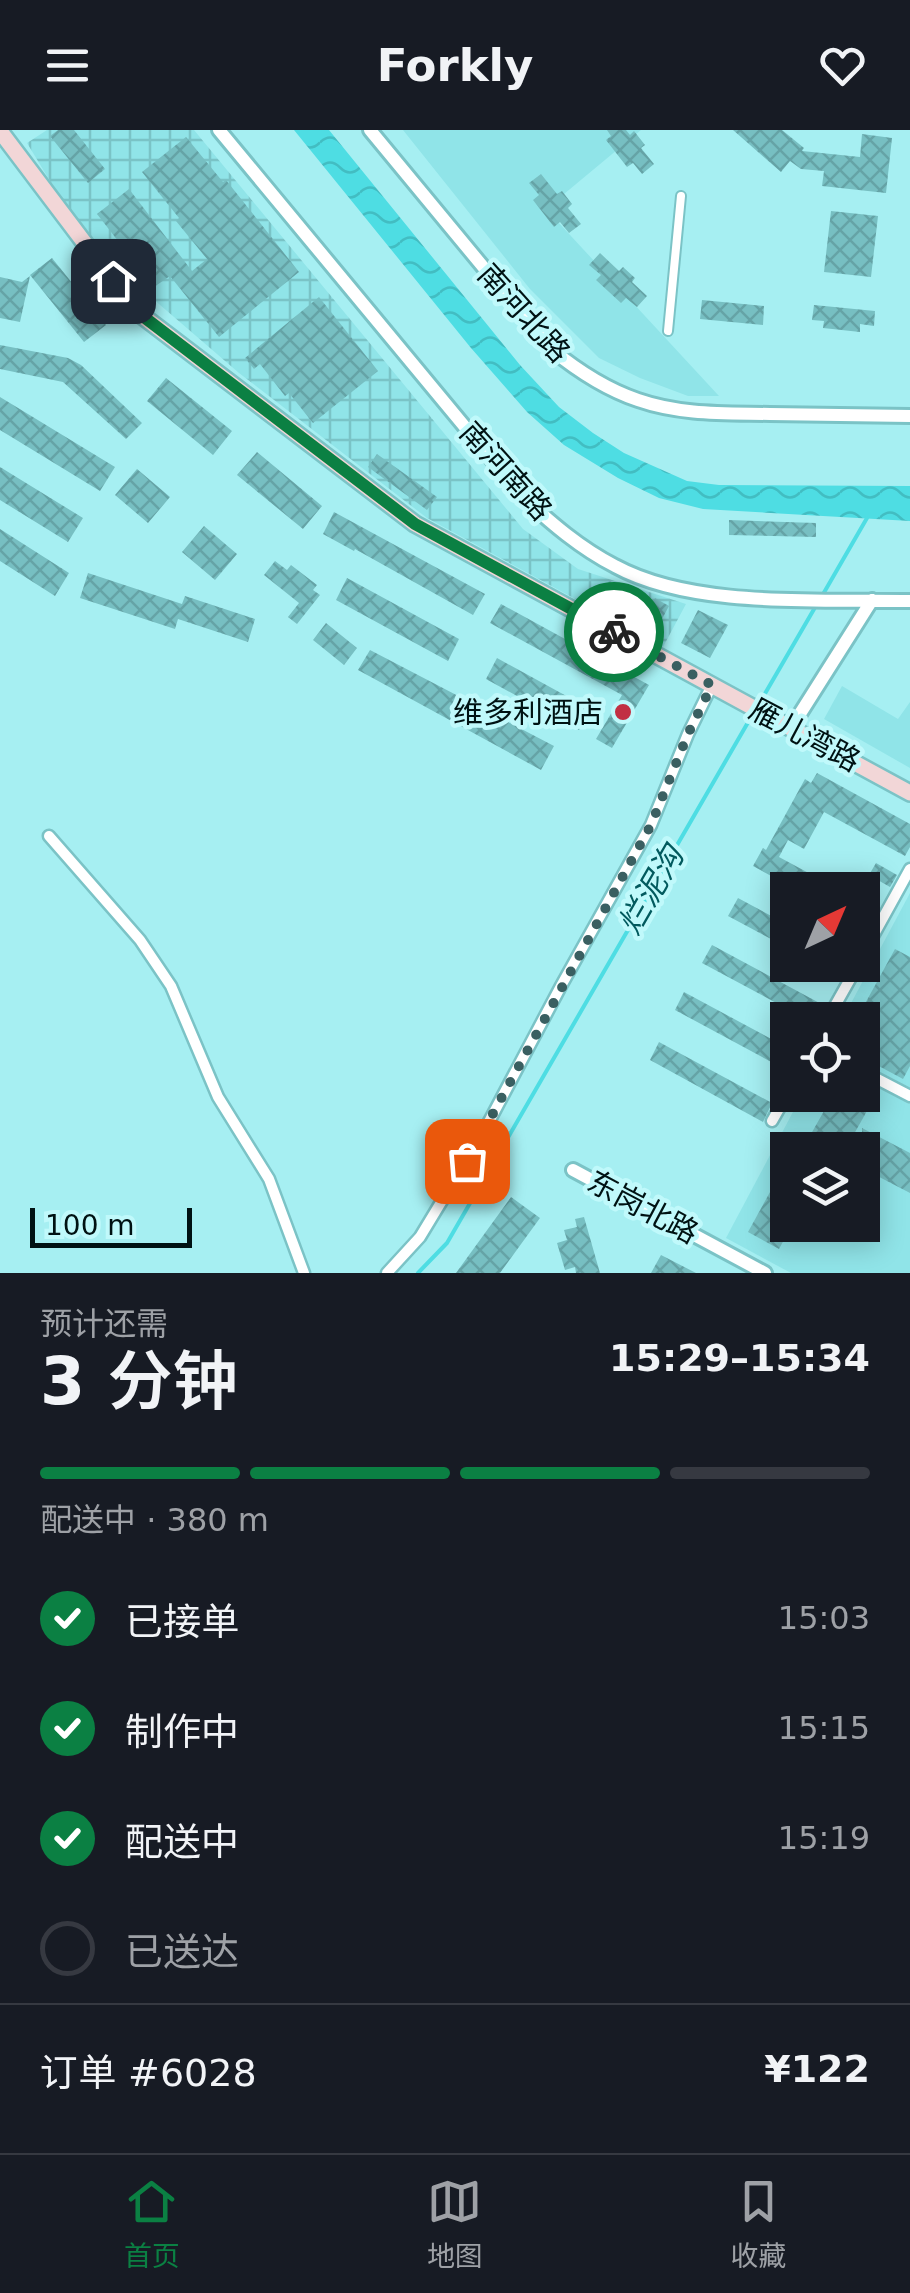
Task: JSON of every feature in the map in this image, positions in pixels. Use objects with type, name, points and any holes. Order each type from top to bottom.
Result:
[{"type":"main road","name":"雁儿湾路","points":[[0,131],[136,311],[415,524],[910,792]]},
{"type":"street","name":"南河南路","points":[[219,130],[523,497],[558,529],[618,568],[664,585],[733,598],[910,601]]},
{"type":"street","name":"南河北路","points":[[370,130],[551,350],[606,387],[666,408],[702,413],[910,416]]},
{"type":"street","points":[[668,331],[680,196]]},
{"type":"street","points":[[787,726],[868,600]]},
{"type":"street","points":[[388,1273],[420,1237],[484,1133],[651,825],[712,685]]},
{"type":"street","points":[[50,836],[140,940],[172,986],[218,1097],[269,1179],[304,1273]]},
{"type":"street","points":[[880,923],[910,869]]},
{"type":"street","points":[[880,1080],[910,1096]]},
{"type":"street","points":[[772,1121],[777,1112]]},
{"type":"street","name":"东岗北路","points":[[573,1170],[766,1273]]},
{"type":"shaded area","points":[[47,130],[194,130],[523,529],[578,569],[686,604],[663,647],[427,518],[239,373],[145,292],[73,219],[27,143]]},
{"type":"shaded area","points":[[403,130],[641,130],[546,209],[719,396],[688,396],[599,358],[530,289]]},
{"type":"shaded area","points":[[842,686],[898,719],[910,702],[910,768],[824,719]]},
{"type":"shaded area","points":[[910,893],[910,1273],[791,1273],[726,1238],[770,1155],[770,1242],[880,1242],[880,1132],[782,1132],[793,1112],[880,1112],[880,1002],[852,1002],[862,982],[880,982],[880,949]]},
{"type":"water","points":[[294,130],[329,130],[520,365],[559,407],[624,453],[687,481],[719,485],[910,486],[910,521],[703,509],[659,498],[564,445],[527,412],[471,348]]},
{"type":"building","points":[[58,130],[74,130],[105,169],[88,183],[50,136]]},
{"type":"building","points":[[607,130],[626,130],[630,135],[634,131],[654,164],[642,174],[633,163],[627,167],[606,140],[611,136]]},
{"type":"building","points":[[733,130],[782,130],[804,148],[802,151],[860,157],[862,134],[892,138],[886,193],[822,186],[824,171],[801,169],[790,161],[781,172]]},
{"type":"building","points":[[186,137],[223,182],[226,180],[299,272],[219,337],[170,276],[154,287],[97,214],[129,189],[192,271],[207,259],[142,172]]},
{"type":"building","points":[[541,174],[557,194],[562,191],[572,204],[568,208],[581,224],[569,233],[560,222],[554,227],[533,200],[539,195],[529,183]]},
{"type":"building","points":[[831,211],[878,216],[871,277],[824,272]]},
{"type":"building","points":[[600,253],[619,271],[623,267],[635,278],[632,282],[647,296],[637,307],[626,298],[621,303],[596,280],[601,275],[589,265]]},
{"type":"building","points":[[52,258],[106,325],[84,342],[30,275]]},
{"type":"building","points":[[30,276],[20,322],[0,318],[0,277],[22,282]]},
{"type":"building","points":[[319,297],[378,371],[313,423],[260,364],[254,369],[245,358]]},
{"type":"building","points":[[702,300],[764,306],[763,325],[700,319]]},
{"type":"building","points":[[814,305],[875,311],[874,326],[860,324],[860,332],[823,328],[824,321],[812,320]]},
{"type":"building","points":[[0,345],[68,358],[81,365],[142,423],[126,439],[63,382],[0,369]]},
{"type":"building","points":[[166,378],[232,431],[213,455],[147,401]]},
{"type":"building","points":[[0,397],[115,467],[100,491],[0,430]]},
{"type":"building","points":[[257,452],[322,506],[303,529],[237,475]]},
{"type":"building","points":[[377,454],[437,497],[427,510],[368,467]]},
{"type":"building","points":[[0,467],[83,518],[68,542],[0,500]]},
{"type":"building","points":[[137,469],[170,497],[148,523],[115,495]]},
{"type":"building","points":[[334,512],[485,594],[473,615],[323,534]]},
{"type":"building","points":[[729,520],[816,523],[816,537],[729,535]]},
{"type":"building","points":[[204,526],[237,554],[215,580],[182,552]]},
{"type":"building","points":[[0,529],[69,573],[55,596],[0,561]]},
{"type":"building","points":[[275,561],[287,570],[291,565],[317,585],[313,590],[320,595],[297,624],[288,617],[299,603],[264,575]]},
{"type":"building","points":[[88,573],[182,604],[185,596],[255,619],[248,642],[178,619],[175,629],[80,598]]},
{"type":"building","points":[[347,578],[459,639],[448,661],[336,600]]},
{"type":"building","points":[[655,598],[669,606],[654,634],[640,626]]},
{"type":"building","points":[[501,604],[649,685],[612,748],[596,739],[622,695],[490,623]]},
{"type":"building","points":[[698,610],[728,625],[710,658],[681,643]]},
{"type":"building","points":[[326,623],[357,648],[344,665],[313,640]]},
{"type":"building","points":[[370,650],[554,746],[541,770],[358,670]]},
{"type":"building","points":[[497,658],[590,709],[579,730],[486,679]]},
{"type":"building","points":[[817,773],[910,824],[910,847],[905,856],[824,812],[804,849],[788,840],[779,857],[807,872],[770,872],[770,875],[753,866],[805,779],[811,783]]},
{"type":"building","points":[[876,863],[897,875],[890,887],[880,881],[880,872],[871,872]]},
{"type":"building","points":[[738,898],[770,915],[770,938],[728,916]]},
{"type":"building","points":[[712,945],[770,976],[770,982],[781,982],[818,1002],[775,1002],[702,963]]},
{"type":"building","points":[[895,949],[910,957],[910,1066],[903,1079],[880,1067],[880,1002],[866,1002]]},
{"type":"building","points":[[684,992],[770,1038],[770,1061],[675,1010]]},
{"type":"building","points":[[659,1042],[770,1102],[770,1107],[763,1122],[650,1060]]},
{"type":"building","points":[[823,1112],[866,1112],[855,1132],[812,1132]]},
{"type":"building","points":[[880,1137],[910,1153],[910,1193],[880,1177]]},
{"type":"building","points":[[770,1192],[770,1242],[783,1242],[779,1249],[748,1232]]},
{"type":"building","points":[[511,1197],[540,1218],[500,1273],[456,1273]]},
{"type":"building","points":[[584,1217],[600,1273],[576,1273],[575,1267],[565,1270],[557,1243],[567,1240],[564,1230],[577,1227],[575,1219]]},
{"type":"building","points":[[661,1255],[696,1273],[651,1273]]},
{"type":"waterway","name":"烂泥沟","points":[[822,596],[867,518]]},
{"type":"waterway","name":"烂泥沟","points":[[759,704],[817,604]]},
{"type":"waterway","name":"烂泥沟","points":[[418,1273],[447,1243],[754,712]]},
{"type":"way so far","points":[[467,1161],[651,825],[712,685],[614,632]]},
{"type":"place","name":"维多利酒店","points":[[623,712]]},
{"type":"route","points":[[113,281],[136,311],[415,524],[614,632]]}]
